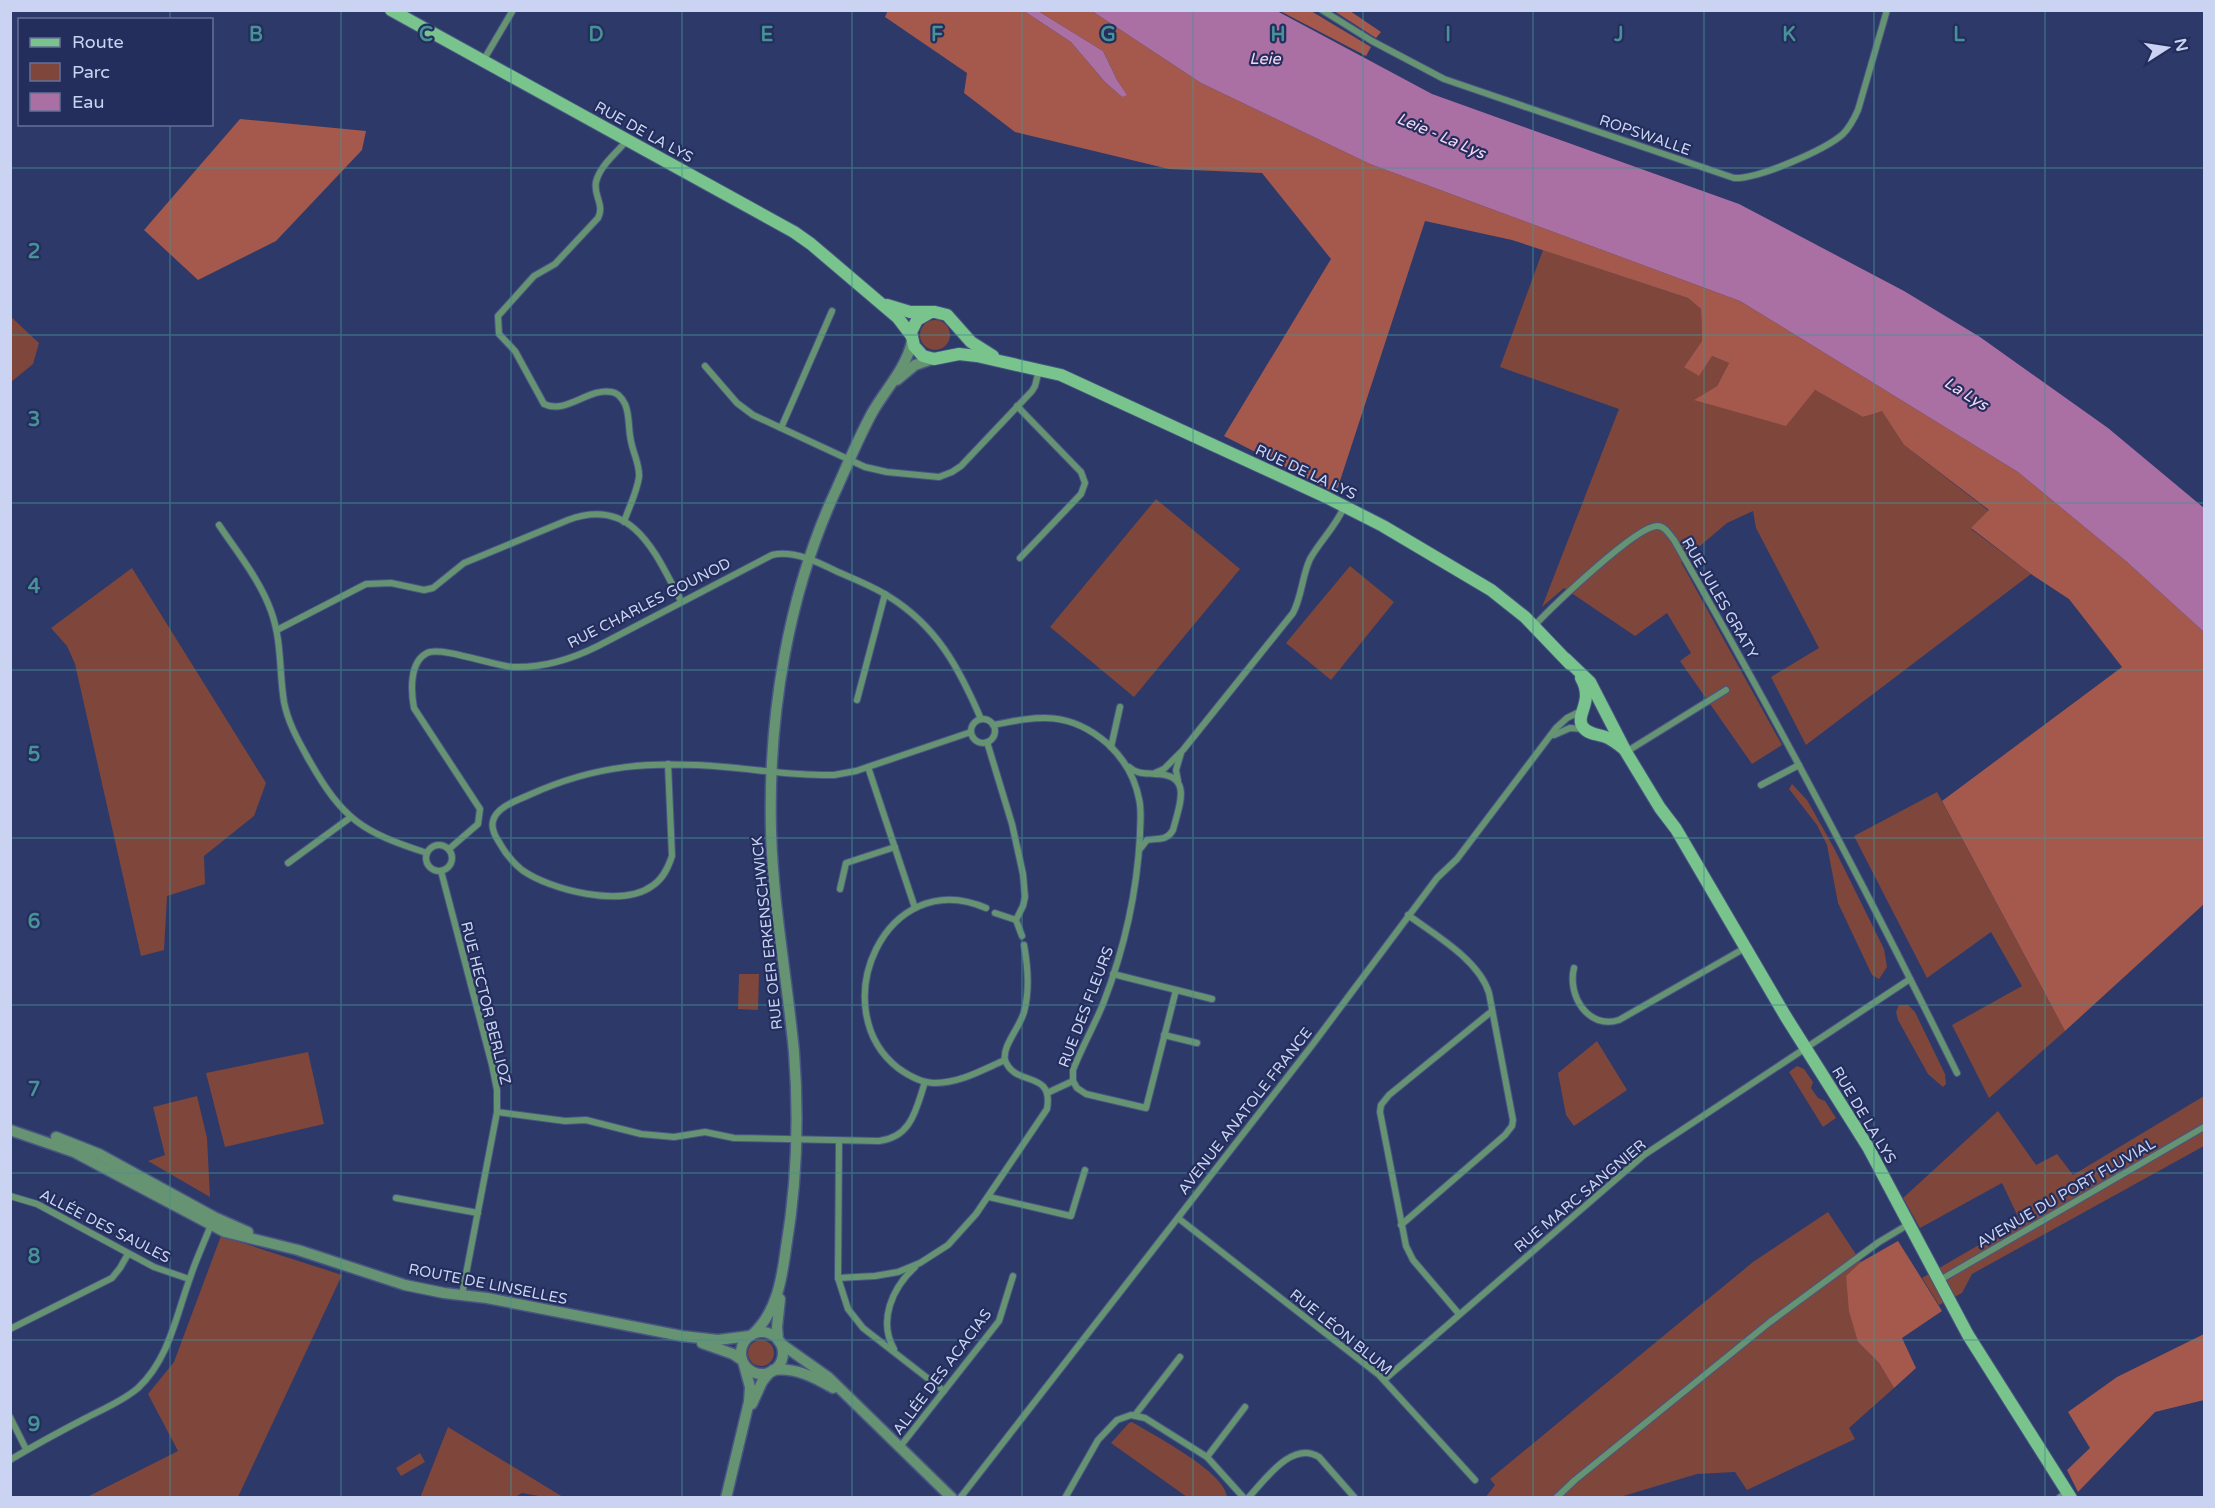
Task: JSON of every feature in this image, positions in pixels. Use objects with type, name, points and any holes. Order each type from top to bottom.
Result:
[{"type":"main road","name":"RUE DE LA LYS","points":[[391,10],[794,232],[812,244],[903,323],[912,338]]},
{"type":"main road","name":"RUE DE LA LYS","points":[[871,296],[902,310],[929,313]]},
{"type":"main road","points":[[929,313],[944,314],[955,324],[958,333],[957,343],[945,357],[932,359],[919,353],[912,338],[917,320],[929,313]]},
{"type":"main road","name":"RUE DE LA LYS","points":[[955,324],[971,342],[1005,361]]},
{"type":"main road","name":"RUE DE LA LYS","points":[[945,357],[966,354],[1005,361],[1068,378],[1345,506],[1479,582],[1507,602],[1586,676],[1608,713],[1626,752],[1660,808],[1676,829],[1745,948],[1868,1147],[1981,1357],[2066,1496]]},
{"type":"main road","name":"RUE DE LA LYS","points":[[1566,659],[1586,687],[1587,698],[1584,709]]},
{"type":"main road","points":[[1595,705],[1608,713],[1606,728],[1599,733],[1590,732],[1580,720],[1584,709],[1595,705]]},
{"type":"main road","name":"RUE DE LA LYS","points":[[1590,732],[1609,739],[1626,752]]},
{"type":"street","points":[[483,61],[513,10]]},
{"type":"street","name":"ROPSWALLE","points":[[1322,10],[1372,41],[1444,79],[1734,178],[1764,172],[1819,149],[1842,134],[1858,110],[1887,10]]},
{"type":"street","points":[[624,522],[639,474],[626,406],[621,398],[612,392],[603,392],[558,406],[544,404],[515,351],[501,338],[497,323],[500,312],[536,274],[557,262],[598,218],[601,209],[596,181],[606,164],[627,140]]},
{"type":"street","points":[[781,428],[832,311]]},
{"type":"street","name":"RUE OER ERKENSCHWICK","points":[[779,1342],[777,1320],[791,1212],[796,1140],[794,1052],[772,854],[772,771],[783,665],[810,560],[823,521],[873,413],[909,352],[912,338]]},
{"type":"street","name":"RUE OER ERKENSCHWICK","points":[[888,389],[910,368],[932,359]]},
{"type":"street","points":[[705,366],[745,410],[781,428],[875,470],[932,478],[946,476],[968,459],[1035,386],[1039,369]]},
{"type":"street","points":[[1017,406],[1081,472],[1086,483],[1081,494],[1020,558]]},
{"type":"street","points":[[1137,790],[1141,779],[1164,769],[1183,750],[1293,614],[1300,599],[1308,564],[1345,506]]},
{"type":"street","points":[[277,630],[366,584],[391,583],[429,590],[464,563],[572,519],[594,515],[608,516],[636,528],[648,541],[681,601]]},
{"type":"street","points":[[219,525],[265,597],[277,630],[284,700],[291,724],[327,791],[351,817],[376,834],[427,853]]},
{"type":"street","name":"RUE JULES GRATY","points":[[1534,626],[1593,568],[1652,527],[1664,528],[1674,540],[1710,602],[1799,765],[1911,979],[1957,1073]]},
{"type":"street","name":"RUE CHARLES GOUNOD","points":[[449,849],[478,824],[480,809],[414,708],[413,678],[418,662],[426,653],[436,651],[515,667],[556,662],[598,646],[772,555],[792,554],[810,560],[885,594],[914,616],[943,645],[962,676],[981,719]]},
{"type":"street","points":[[857,700],[885,594]]},
{"type":"street","points":[[1626,752],[1726,690]]},
{"type":"street","points":[[1111,747],[1120,707]]},
{"type":"street","name":"AVENUE ANATOLE FRANCE","points":[[960,1497],[1379,957],[1408,915],[1440,875],[1457,860],[1562,722],[1584,709]]},
{"type":"street","name":"RUE DES FLEURS","points":[[993,725],[1050,717],[1078,725],[1094,734],[1111,747],[1123,761],[1137,790],[1141,809],[1139,853],[1130,915],[1113,974],[1099,1014],[1073,1070],[1073,1081],[1047,1093]]},
{"type":"street","points":[[981,719],[988,720],[993,725],[993,736],[987,742],[977,741],[971,732],[972,725],[981,719]]},
{"type":"street","name":"AVENUE ANATOLE FRANCE","points":[[1549,740],[1561,730],[1570,728],[1590,732]]},
{"type":"street","points":[[668,764],[672,856],[664,874],[652,887],[623,895],[596,895],[544,882],[513,862],[500,844],[493,827],[495,815],[508,805],[561,781],[604,769],[668,764],[834,775],[868,767],[971,732]]},
{"type":"street","points":[[987,742],[1012,824],[1023,874],[1025,897],[1016,920],[1022,936]]},
{"type":"street","points":[[1139,853],[1145,841],[1167,837],[1173,830],[1182,793],[1176,770],[1183,750]]},
{"type":"street","points":[[1123,761],[1136,772],[1178,781]]},
{"type":"street","points":[[1761,785],[1799,765]]},
{"type":"street","points":[[868,767],[915,908]]},
{"type":"street","points":[[288,863],[351,817]]},
{"type":"street","points":[[1140,824],[1144,833],[1158,839]]},
{"type":"street","points":[[436,845],[449,849],[452,862],[448,868],[441,871],[429,867],[426,861],[427,853],[436,845]]},
{"type":"street","points":[[840,889],[846,863],[895,847]]},
{"type":"street","name":"RUE HECTOR BERLIOZ","points":[[441,871],[494,1070],[498,1096],[497,1112],[462,1295]]},
{"type":"street","points":[[986,908],[975,903],[957,900],[936,900],[915,908],[892,927],[878,943],[867,977],[867,1011],[874,1039],[887,1058],[907,1074],[925,1082],[954,1081],[1005,1060]]},
{"type":"street","points":[[995,914],[1016,920]]},
{"type":"street","points":[[1401,1225],[1505,1136],[1512,1126],[1512,1113],[1486,984],[1478,969],[1408,915]]},
{"type":"street","points":[[838,1278],[888,1274],[935,1255],[958,1236],[1045,1114],[1048,1103],[1047,1093],[1039,1082],[1015,1075],[1005,1060],[1005,1051],[1021,1020],[1026,999],[1027,968],[1023,945]]},
{"type":"street","points":[[1574,968],[1572,986],[1584,1010],[1592,1018],[1609,1022],[1619,1020],[1745,948]]},
{"type":"street","points":[[1113,974],[1212,999]]},
{"type":"street","points":[[1805,1047],[1911,979]]},
{"type":"street","points":[[1073,1081],[1077,1088],[1086,1094],[1146,1108],[1176,990]]},
{"type":"street","points":[[1460,1314],[1408,1253],[1381,1121],[1381,1105],[1389,1095],[1492,1011]]},
{"type":"street","points":[[1164,1035],[1197,1043]]},
{"type":"street","name":"RUE MARC SANGNIER","points":[[1384,1380],[1644,1155],[1805,1047]]},
{"type":"street","points":[[497,1112],[565,1121],[586,1120],[644,1134],[681,1137],[705,1132],[730,1137],[839,1142],[885,1140],[902,1133],[912,1120],[925,1082]]},
{"type":"street","name":"ROUTE DE LINSELLES","points":[[10,1123],[88,1149],[213,1221]]},
{"type":"street","name":"AVENUE DU PORT FLUVIAL","points":[[1940,1280],[2205,1127]]},
{"type":"street","name":"ROUTE DE LINSELLES","points":[[10,1130],[74,1152],[213,1221],[375,1276],[422,1289],[487,1298],[682,1336],[718,1340],[752,1334]]},
{"type":"street","points":[[839,1142],[838,1278],[843,1299],[862,1328],[944,1391]]},
{"type":"street","points":[[988,1197],[1071,1216],[1085,1170]]},
{"type":"street","name":"ALLÉE DES SAULES","points":[[10,1196],[38,1204],[154,1267],[189,1279]]},
{"type":"street","points":[[396,1198],[478,1213]]},
{"type":"street","name":"RUE LÉON BLUM","points":[[1178,1218],[1384,1380],[1474,1480]]},
{"type":"street","points":[[10,1460],[26,1449],[121,1400],[142,1383],[163,1354],[184,1301],[189,1279],[213,1221]]},
{"type":"street","points":[[1556,1497],[1770,1322],[1886,1237],[1909,1224]]},
{"type":"street","points":[[10,1329],[112,1278],[128,1254]]},
{"type":"street","points":[[896,1353],[887,1334],[887,1317],[900,1284],[920,1263]]},
{"type":"street","name":"ALLÉE DES ACACIAS","points":[[899,1448],[999,1321],[1013,1275]]},
{"type":"street","name":"RUE OER ERKENSCHWICK","points":[[752,1334],[766,1319],[781,1279]]},
{"type":"street","points":[[747,1418],[750,1387],[743,1362],[742,1345],[752,1334],[767,1332],[828,1377],[952,1497]]},
{"type":"street","name":"ROUTE DE LINSELLES","points":[[682,1336],[726,1351],[743,1362]]},
{"type":"street","points":[[726,1497],[747,1418],[758,1389],[782,1358],[779,1342]]},
{"type":"street","points":[[1135,1415],[1180,1357]]},
{"type":"street","points":[[743,1362],[757,1373],[786,1369],[803,1373],[846,1396]]},
{"type":"street","points":[[1207,1457],[1245,1407]]},
{"type":"street","points":[[1065,1497],[1098,1440],[1119,1419],[1135,1415],[1145,1418],[1207,1457],[1246,1497],[1290,1456],[1305,1452],[1319,1457],[1355,1497]]},
{"type":"street","points":[[10,1417],[26,1449]]},
{"type":"green space","points":[[1543,250],[1688,298],[1701,309],[1702,341],[1684,367],[1712,356],[1729,363],[1717,386],[1695,400],[1815,390],[1863,417],[1882,410],[1904,445],[1989,511],[1971,529],[2031,574],[1806,745],[1771,677],[1819,648],[1756,528],[1753,511],[1727,523],[1681,562],[1782,745],[1752,764],[1680,661],[1691,653],[1667,613],[1635,636],[1564,588],[1542,607],[1619,409],[1500,367]]},
{"type":"green space","points":[[10,316],[39,343],[33,364],[11,382]]},
{"type":"green space","points":[[935,320],[941,321],[949,329],[949,341],[941,349],[935,350],[929,349],[921,341],[920,335],[921,329],[929,321]]},
{"type":"green space","points":[[1156,499],[1240,569],[1134,697],[1050,627]]},
{"type":"green space","points":[[1350,566],[1394,602],[1331,680],[1286,643]]},
{"type":"green space","points":[[132,568],[266,783],[254,816],[204,856],[205,884],[167,896],[164,950],[141,956],[75,664],[67,646],[51,628]]},
{"type":"green space","points":[[1792,784],[1807,800],[1834,848],[1884,949],[1887,967],[1879,979],[1872,975],[1838,903],[1827,845],[1817,825],[1789,789]]},
{"type":"green space","points":[[1937,792],[2065,1031],[1989,1098],[1952,1025],[2022,986],[1991,932],[1927,978],[1854,836]]},
{"type":"green space","points":[[739,974],[759,974],[758,1010],[738,1009]]},
{"type":"green space","points":[[1899,1005],[1908,1005],[1915,1012],[1945,1074],[1946,1084],[1943,1087],[1928,1074],[1898,1020],[1896,1012]]},
{"type":"green space","points":[[1597,1041],[1627,1090],[1574,1126],[1566,1115],[1558,1073]]},
{"type":"green space","points":[[308,1052],[324,1124],[225,1147],[206,1073]]},
{"type":"green space","points":[[1797,1066],[1804,1069],[1813,1082],[1811,1088],[1818,1098],[1825,1101],[1836,1118],[1823,1127],[1789,1072]]},
{"type":"green space","points":[[197,1096],[207,1138],[210,1197],[148,1161],[165,1155],[153,1107]]},
{"type":"green space","points":[[2204,1096],[2204,1146],[1972,1274],[1962,1293],[1939,1305],[1922,1278],[2020,1221],[2002,1183],[1920,1228],[1903,1198],[1998,1111],[2036,1165],[2057,1154],[2073,1175]]},
{"type":"green space","points":[[1828,1212],[1861,1262],[1846,1277],[1858,1342],[1879,1363],[1894,1388],[1849,1428],[1855,1439],[1747,1490],[1735,1472],[1697,1474],[1620,1497],[1485,1498],[1495,1485],[1490,1479],[1753,1262]]},
{"type":"green space","points":[[221,1236],[342,1275],[238,1497],[87,1497],[178,1451],[148,1394],[174,1362]]},
{"type":"green space","points":[[761,1340],[770,1344],[774,1353],[770,1362],[761,1366],[752,1362],[748,1353],[752,1344]]},
{"type":"green space","points":[[1132,1422],[1172,1445],[1202,1466],[1215,1477],[1227,1497],[1187,1497],[1111,1443]]},
{"type":"green space","points":[[448,1427],[563,1497],[544,1497],[522,1493],[514,1498],[420,1498]]},
{"type":"green space","points":[[420,1453],[425,1462],[401,1476],[396,1468]]},
{"type":"shaded area","points":[[888,10],[1024,11],[1071,42],[1105,82],[1122,97],[1126,94],[1103,51],[1038,11],[1092,11],[1201,83],[1370,164],[1740,301],[2018,472],[2127,562],[2204,632],[2204,904],[2065,1031],[1942,801],[2122,667],[2069,599],[2031,574],[1971,528],[1989,510],[1904,445],[1882,411],[1863,417],[1815,390],[1786,426],[1694,400],[1717,386],[1729,363],[1712,356],[1699,376],[1684,367],[1702,341],[1701,309],[1688,298],[1512,240],[1425,221],[1336,493],[1224,436],[1331,259],[1262,173],[1169,169],[1015,132],[964,93],[967,73],[885,17]]},
{"type":"shaded area","points":[[1280,11],[1311,11],[1371,47],[1366,56]]},
{"type":"shaded area","points":[[1334,11],[1350,11],[1381,32],[1376,38]]},
{"type":"shaded area","points":[[240,119],[366,131],[362,150],[276,241],[198,280],[144,230]]},
{"type":"shaded area","points":[[1898,1241],[1942,1311],[1902,1338],[1916,1368],[1894,1388],[1879,1363],[1858,1342],[1849,1311],[1846,1276],[1861,1262]]},
{"type":"shaded area","points":[[2204,1334],[2204,1400],[2155,1412],[2078,1492],[2067,1470],[2090,1448],[2068,1412],[2117,1377]]},
{"type":"water","points":[[1024,11],[1038,11],[1103,51],[1127,95],[1122,97],[1105,82],[1071,42]]},
{"type":"water","name":"Leie","points":[[1092,11],[1277,11],[1432,94],[1739,204],[1904,291],[1980,337],[2108,428],[2204,508],[2204,632],[2127,562],[2018,472],[1740,301],[1370,164],[1201,83]]},
{"type":"water label","name":"Leie - La Lys","points":[[1441,136]]},
{"type":"water label","name":"La Lys","points":[[1966,394]]}]
